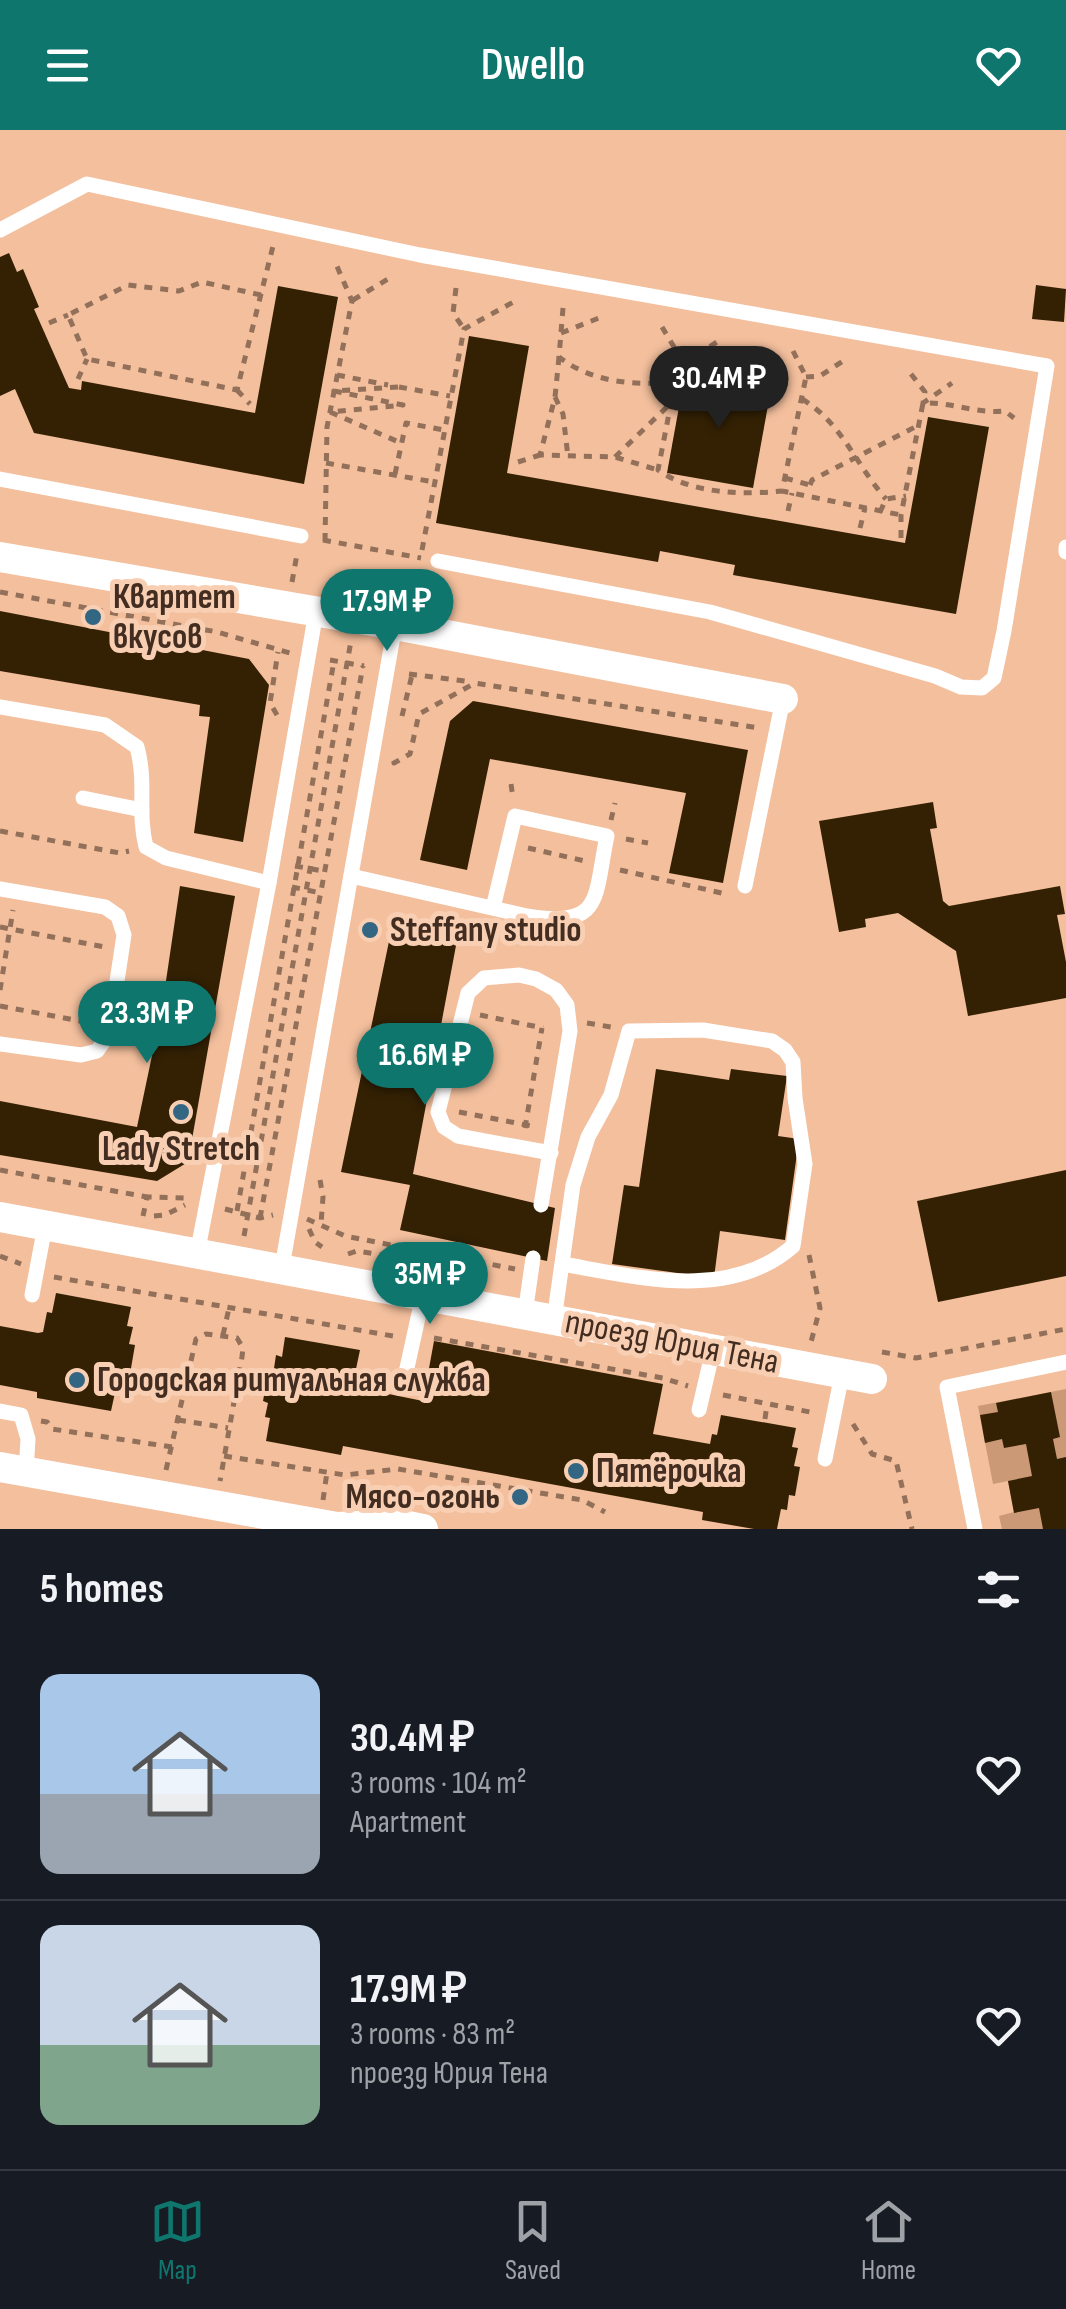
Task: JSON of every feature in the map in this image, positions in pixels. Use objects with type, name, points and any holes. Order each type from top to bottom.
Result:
[{"type":"street","points":[[0,559],[395,625],[783,699]]},
{"type":"street","name":"проезд Юрия Тена","points":[[0,1218],[282,1267],[714,1350],[809,1353],[857,1376]]},
{"type":"street","points":[[13,1469],[338,1527],[398,1524],[423,1529]]},
{"type":"lane","points":[[0,230],[86,184],[420,256],[1047,366],[1066,366]]},
{"type":"lane","points":[[438,561],[736,618],[961,687],[982,688],[994,678],[1004,630],[1047,366]]},
{"type":"lane","points":[[0,479],[300,536]]},
{"type":"lane","points":[[197,1254],[270,883],[302,610]]},
{"type":"lane","points":[[282,1267],[395,625]]},
{"type":"lane","points":[[746,886],[783,699]]},
{"type":"lane","points":[[0,707],[104,725],[137,747],[144,774],[146,848],[166,858],[270,883]]},
{"type":"lane","points":[[83,798],[142,810]]},
{"type":"lane","points":[[351,876],[494,908],[550,920],[579,918],[592,907],[607,836],[516,816],[494,908]]},
{"type":"lane","points":[[0,1044],[81,1055],[97,1050],[110,1034],[124,935],[118,916],[105,908],[8,891]]},
{"type":"lane","points":[[542,1205],[551,1153],[570,1026],[567,1005],[556,990],[536,978],[484,978],[468,993],[458,1017],[439,1108],[444,1127],[458,1136],[551,1153]]},
{"type":"lane","points":[[539,1317],[562,1264],[573,1185],[588,1137],[611,1095],[628,1031],[703,1030],[772,1042],[785,1050],[793,1062],[806,1164],[793,1246],[775,1262],[722,1279],[689,1282],[562,1264]]},
{"type":"lane","points":[[32,1295],[45,1226]]},
{"type":"lane","points":[[533,1258],[539,1317]]},
{"type":"lane","points":[[404,1377],[423,1295]]},
{"type":"lane","points":[[699,1410],[714,1350]]},
{"type":"lane","points":[[975,1529],[947,1386],[1066,1362]]},
{"type":"lane","points":[[824,1459],[833,1417],[857,1376]]},
{"type":"lane","points":[[0,1411],[21,1415],[28,1439],[13,1469]]},
{"type":"path","points":[[236,390],[278,225]]},
{"type":"path","points":[[324,540],[330,412],[352,301],[336,264]]},
{"type":"path","points":[[352,301],[393,276]]},
{"type":"path","points":[[49,323],[128,286],[179,291],[202,282],[261,295]]},
{"type":"path","points":[[420,558],[464,329],[453,313],[456,288]]},
{"type":"path","points":[[464,329],[519,300]]},
{"type":"path","points":[[540,454],[555,397],[563,308]]},
{"type":"path","points":[[68,315],[87,359],[78,379]]},
{"type":"path","points":[[560,334],[604,316]]},
{"type":"path","points":[[658,470],[680,357],[662,328]]},
{"type":"path","points":[[680,357],[694,357],[723,338]]},
{"type":"path","points":[[782,491],[806,378],[793,351]]},
{"type":"path","points":[[558,358],[596,376],[655,384],[676,381]]},
{"type":"path","points":[[87,359],[236,390],[250,404]]},
{"type":"path","points":[[806,378],[820,376],[843,361]]},
{"type":"path","points":[[902,538],[902,516],[925,392],[911,374]]},
{"type":"path","points":[[337,375],[450,396]]},
{"type":"path","points":[[923,403],[952,383]]},
{"type":"path","points":[[334,391],[398,386]]},
{"type":"path","points":[[330,412],[403,405],[334,391]]},
{"type":"path","points":[[555,397],[562,414],[568,457]]},
{"type":"path","points":[[802,399],[818,409],[846,440],[886,499]]},
{"type":"path","points":[[923,403],[944,402],[985,413],[1005,411],[1014,418]]},
{"type":"path","points":[[615,458],[671,403]]},
{"type":"path","points":[[330,412],[401,443]]},
{"type":"path","points":[[395,474],[406,423],[444,430]]},
{"type":"path","points":[[808,496],[812,480],[918,425]]},
{"type":"path","points":[[518,462],[540,454],[615,458],[658,470],[672,480],[714,490],[782,491],[902,516]]},
{"type":"path","points":[[326,462],[434,482]]},
{"type":"path","points":[[785,478],[810,485]]},
{"type":"path","points":[[788,511],[792,493]]},
{"type":"path","points":[[886,499],[906,496]]},
{"type":"path","points":[[880,512],[886,499]]},
{"type":"path","points":[[860,528],[865,508]]},
{"type":"path","points":[[302,610],[300,536],[438,561]]},
{"type":"path","points":[[0,592],[218,632],[278,652]]},
{"type":"path","points":[[243,1241],[356,619]]},
{"type":"path","points":[[237,1211],[334,660]]},
{"type":"path","points":[[260,1218],[363,666]]},
{"type":"path","points":[[398,730],[412,675]]},
{"type":"path","points":[[394,749],[394,764],[410,754],[419,714],[476,683],[776,732]]},
{"type":"path","points":[[0,831],[120,853],[146,848]]},
{"type":"path","points":[[508,844],[709,892],[736,895],[746,886]]},
{"type":"path","points":[[273,862],[351,876]]},
{"type":"path","points":[[270,883],[347,898]]},
{"type":"path","points":[[0,990],[10,929],[8,891]]},
{"type":"path","points":[[0,928],[122,950]]},
{"type":"path","points":[[0,1006],[110,1026]]},
{"type":"path","points":[[458,1017],[542,1028],[628,1031]]},
{"type":"path","points":[[525,1125],[542,1028]]},
{"type":"path","points":[[439,1108],[554,1130]]},
{"type":"path","points":[[321,1168],[321,1224],[345,1236],[511,1268]]},
{"type":"path","points":[[0,1170],[147,1196],[187,1198]]},
{"type":"path","points":[[143,1216],[147,1196]]},
{"type":"path","points":[[221,1208],[260,1218],[280,1214]]},
{"type":"path","points":[[345,1236],[341,1257],[356,1251],[437,1264],[440,1255]]},
{"type":"path","points":[[796,1236],[806,1238],[820,1308],[809,1353]]},
{"type":"path","points":[[0,1256],[63,1280],[413,1339],[437,1337],[663,1378],[703,1391],[851,1422],[872,1454],[896,1461],[912,1529]]},
{"type":"path","points":[[222,1336],[229,1308]]},
{"type":"path","points":[[857,1376],[882,1352],[916,1358],[1066,1329]]},
{"type":"path","points":[[163,1495],[196,1340],[206,1334],[237,1338],[243,1348],[217,1504]]},
{"type":"path","points":[[796,1337],[809,1353]]},
{"type":"path","points":[[188,1376],[237,1384]]},
{"type":"path","points":[[764,1418],[768,1404]]},
{"type":"path","points":[[178,1420],[228,1428]]},
{"type":"path","points":[[52,1428],[172,1447]]},
{"type":"path","points":[[224,1456],[346,1475],[398,1468],[582,1500],[605,1512]]},
{"type":"shaded area","points":[[1066,1389],[1066,1529],[1002,1529],[999,1516],[1014,1512],[1008,1481],[993,1484],[978,1406]]},
{"type":"building","points":[[9,253],[17,272],[23,269],[39,307],[34,309],[69,388],[81,390],[82,381],[255,413],[278,286],[338,297],[304,484],[34,433],[15,389],[0,396],[0,257]]},
{"type":"building","points":[[1036,285],[1066,289],[1064,322],[1032,319]]},
{"type":"building","points":[[469,336],[529,346],[507,473],[905,543],[928,417],[989,427],[956,614],[733,575],[735,565],[660,551],[658,562],[436,523]]},
{"type":"building","points":[[685,374],[771,389],[753,488],[667,473]]},
{"type":"building","points":[[0,611],[249,659],[269,685],[243,842],[194,833],[210,717],[199,716],[200,705],[0,671]]},
{"type":"building","points":[[473,701],[748,750],[723,883],[669,873],[686,793],[490,759],[467,870],[420,860],[450,721]]},
{"type":"building","points":[[933,802],[937,828],[930,829],[943,901],[949,906],[1060,886],[1065,914],[1057,915],[1066,962],[1066,998],[968,1016],[956,951],[898,913],[865,919],[866,927],[839,932],[819,821]]},
{"type":"building","points":[[180,886],[235,896],[188,1162],[157,1181],[0,1155],[0,1101],[137,1127],[162,1008]]},
{"type":"building","points":[[392,927],[458,935],[413,1174],[555,1208],[547,1261],[400,1230],[410,1185],[341,1172]]},
{"type":"building","points":[[656,1069],[729,1080],[731,1069],[787,1076],[778,1136],[799,1139],[785,1240],[720,1231],[714,1278],[612,1264],[624,1185],[639,1187]]},
{"type":"building","points":[[1066,1170],[1066,1276],[938,1302],[917,1201]]},
{"type":"building","points":[[56,1293],[131,1307],[127,1326],[133,1327],[129,1344],[135,1345],[130,1374],[124,1373],[121,1389],[116,1388],[111,1411],[37,1398],[37,1392],[0,1385],[0,1326],[43,1332]]},
{"type":"building","points":[[285,1337],[360,1350],[356,1369],[362,1370],[359,1388],[423,1401],[434,1341],[663,1384],[653,1434],[710,1444],[712,1434],[717,1435],[721,1415],[796,1428],[792,1447],[798,1448],[794,1466],[800,1467],[795,1496],[789,1495],[787,1510],[781,1509],[777,1529],[754,1529],[702,1520],[703,1512],[343,1446],[341,1455],[266,1441],[270,1418],[265,1417],[268,1403],[263,1401],[268,1374],[273,1375],[276,1355],[282,1357]]},
{"type":"building","points":[[1051,1392],[1060,1437],[1053,1439],[1057,1459],[1066,1457],[1066,1529],[1043,1529],[1039,1508],[1014,1513],[1008,1481],[1032,1476],[1026,1444],[1004,1448],[1002,1439],[985,1443],[980,1415],[998,1412],[996,1403]]},
{"type":"place","name":"Квартет вкусов","points":[[93,617]]},
{"type":"place","name":"Steffany studio","points":[[370,930]]},
{"type":"place","name":"Lady Stretch","points":[[181,1112]]},
{"type":"place","name":"Городская ритуальная служба","points":[[77,1380]]},
{"type":"place","name":"Пятёрочка","points":[[576,1471]]},
{"type":"place","name":"Мясо-огонь","points":[[520,1497]]}]
